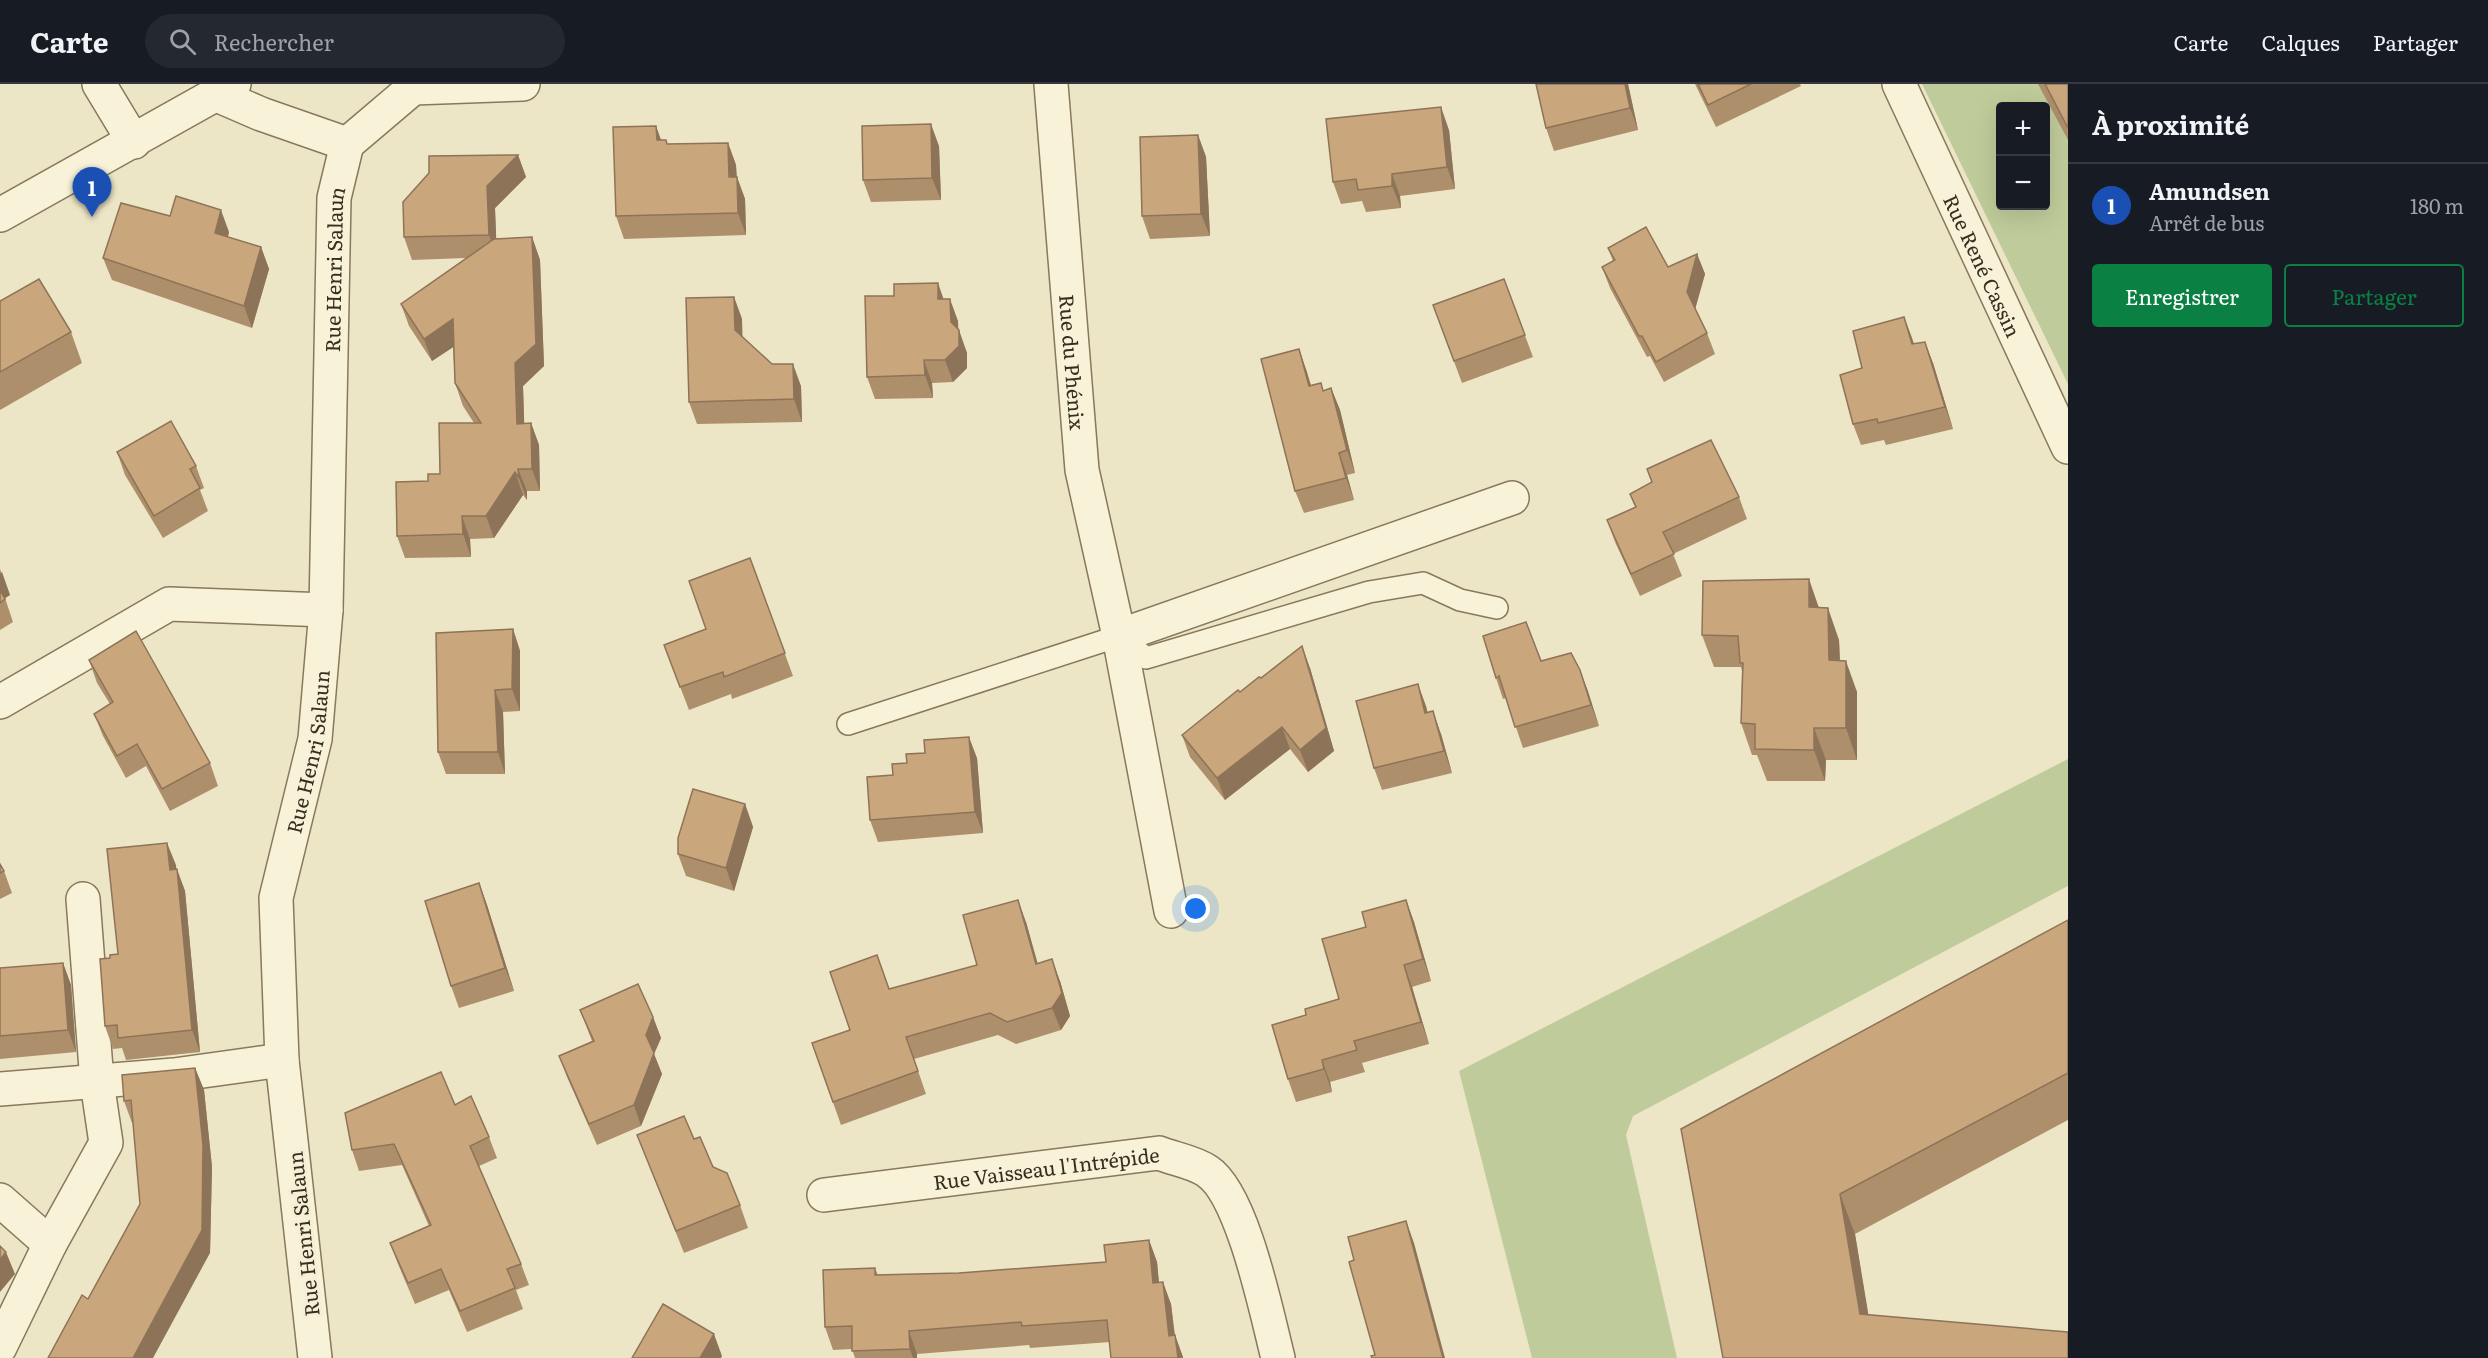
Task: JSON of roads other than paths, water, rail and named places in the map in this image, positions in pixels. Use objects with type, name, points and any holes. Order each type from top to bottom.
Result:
[{"type":"street","points":[[99,84],[134,142]]},
{"type":"street","points":[[0,215],[226,90],[261,114],[347,144],[414,86],[524,84]]},
{"type":"street","name":"Rue du Phénix","points":[[1051,84],[1082,470],[1119,636],[1170,911]]},
{"type":"street","name":"Rue René Cassin","points":[[1899,84],[2068,447]]},
{"type":"street","name":"Rue Henri Salaun","points":[[315,1358],[282,1060],[276,898],[315,739],[326,610],[334,198],[347,144]]},
{"type":"street","points":[[1119,636],[1512,498]]},
{"type":"street","points":[[0,702],[169,604],[326,610]]},
{"type":"street","points":[[0,1347],[50,1244],[106,1143],[97,1082],[83,899]]},
{"type":"street","points":[[0,1089],[97,1082],[282,1060]]},
{"type":"street","name":"Rue Vaisseau l'Intrépide","points":[[824,1195],[1159,1153],[1207,1171],[1231,1199],[1257,1274],[1278,1358]]},
{"type":"street","points":[[0,1200],[50,1244]]},
{"type":"lane","points":[[848,724],[1119,636],[1146,658],[1369,592],[1423,583],[1460,600],[1497,608]]},
{"type":"place","name":"Amundsen","points":[[92,217]]}]
